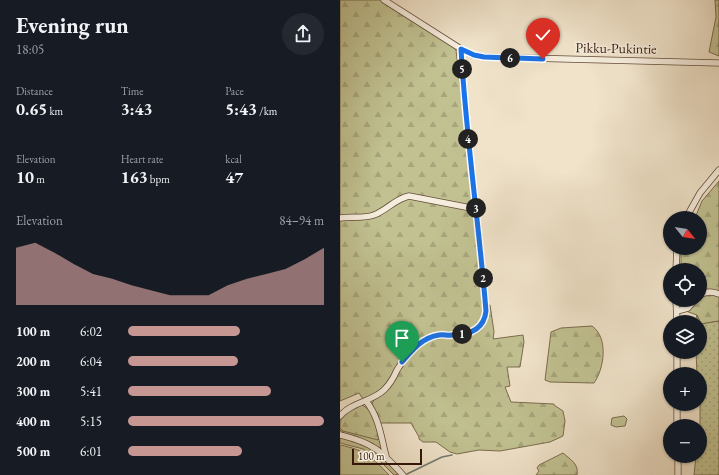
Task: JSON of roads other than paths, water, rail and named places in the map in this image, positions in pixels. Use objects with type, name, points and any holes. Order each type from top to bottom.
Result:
[{"type":"street","name":"Pikku-Pukintie","points":[[384,0],[461,49],[474,55],[484,57],[719,63]]},
{"type":"street","points":[[340,416],[351,406],[366,401],[382,392],[387,387],[402,362],[419,344],[440,335],[452,336],[470,333],[478,328],[485,319],[486,311],[472,178],[461,49]]},
{"type":"street","points":[[690,211],[700,193],[719,170]]},
{"type":"street","points":[[340,218],[365,218],[373,216],[400,199],[409,196],[476,209]]},
{"type":"street","points":[[707,292],[719,294]]},
{"type":"street","points":[[677,307],[677,315]]},
{"type":"street","points":[[677,311],[689,307]]},
{"type":"street","points":[[366,401],[374,411],[386,456]]},
{"type":"street","points":[[340,435],[366,443],[378,450],[386,456],[403,475]]},
{"type":"street","points":[[678,463],[678,475]]},
{"type":"waterway","points":[[407,474],[442,457],[452,455]]}]
